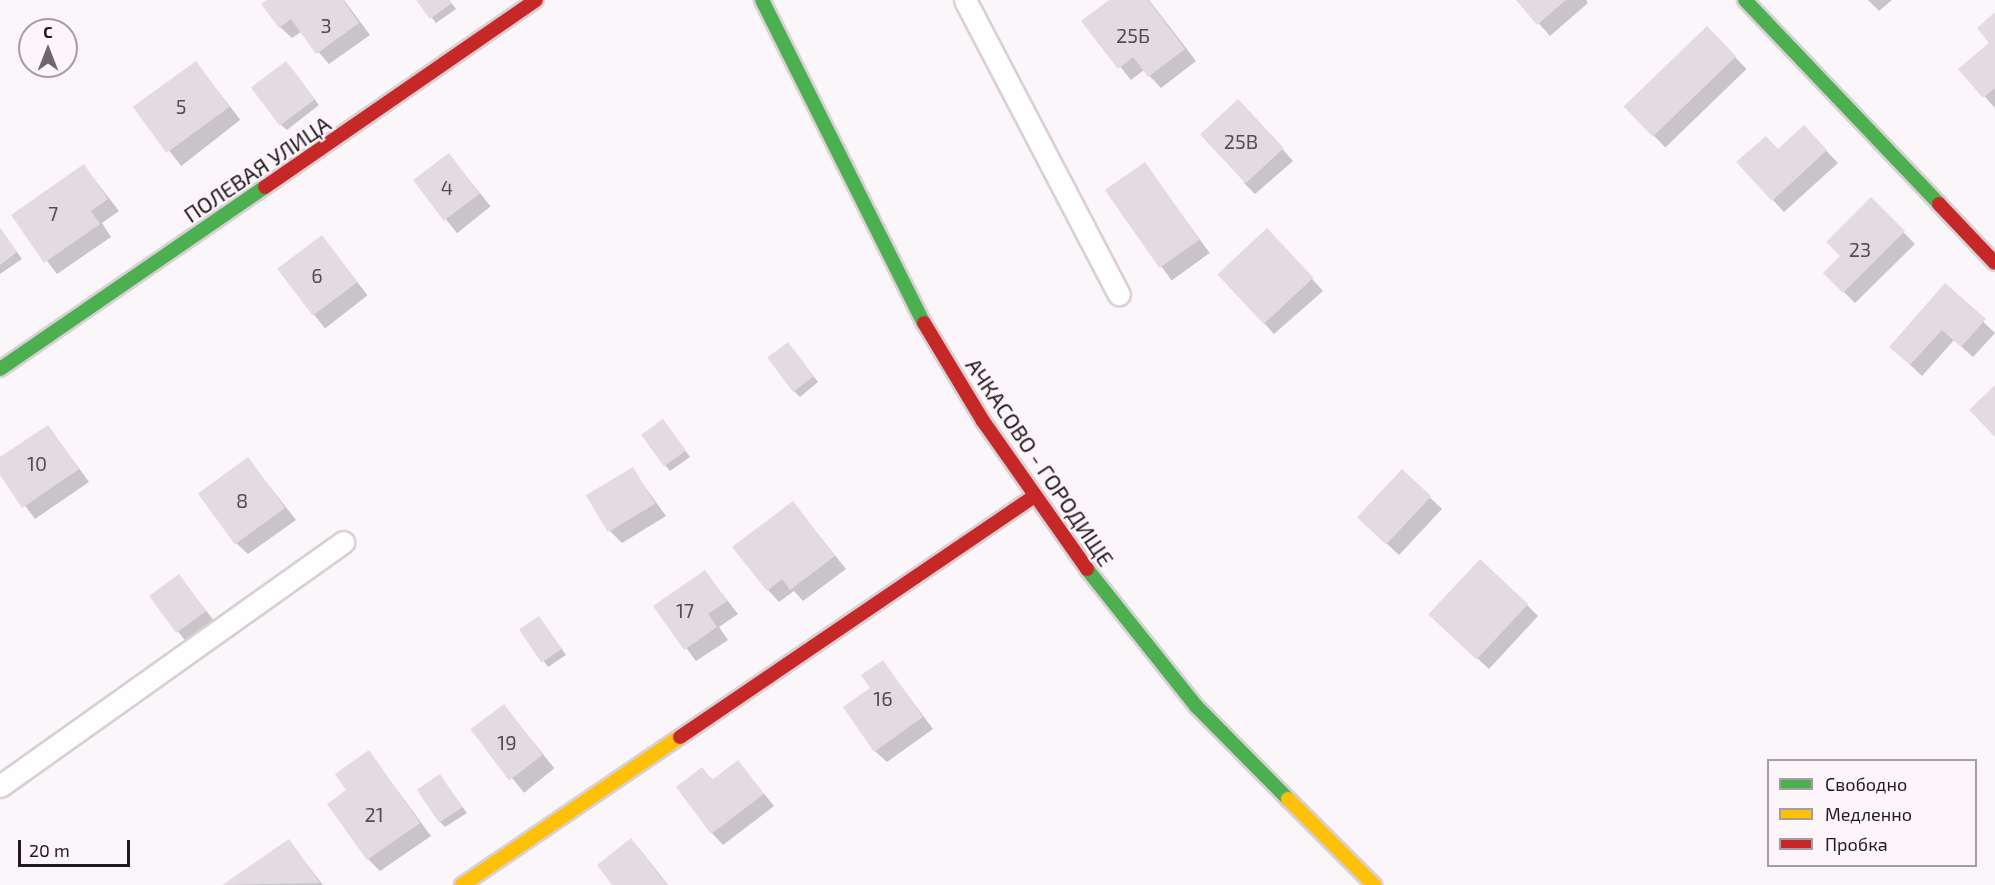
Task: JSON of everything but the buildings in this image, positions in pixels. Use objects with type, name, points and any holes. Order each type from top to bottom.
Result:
[{"type":"street","name":"ПОЛЕВАЯ УЛИЦА","points":[[0,369],[536,0]]},
{"type":"street","name":"АЧКАСОВО - ГОРОДИЩЕ","points":[[762,0],[925,325],[1034,496],[1103,592],[1196,706],[1374,885]]},
{"type":"street","points":[[1745,0],[1995,263]]},
{"type":"street","points":[[462,885],[1034,496]]},
{"type":"lane","points":[[965,0],[1119,294]]},
{"type":"lane","points":[[0,786],[343,542]]},
{"type":"traffic: fast","points":[[762,0],[924,323]]},
{"type":"traffic: fast","points":[[1745,0],[1939,204]]},
{"type":"traffic: fast","points":[[0,369],[265,187]]},
{"type":"traffic: fast","points":[[1087,569],[1196,706],[1288,799]]},
{"type":"traffic: slow","points":[[462,885],[680,737]]},
{"type":"traffic: slow","points":[[1288,799],[1374,885]]},
{"type":"traffic: jam","points":[[265,187],[536,0]]},
{"type":"traffic: jam","points":[[1939,204],[1995,263]]},
{"type":"traffic: jam","points":[[924,323],[983,421],[1087,569]]},
{"type":"traffic: jam","points":[[680,737],[1034,496]]}]
